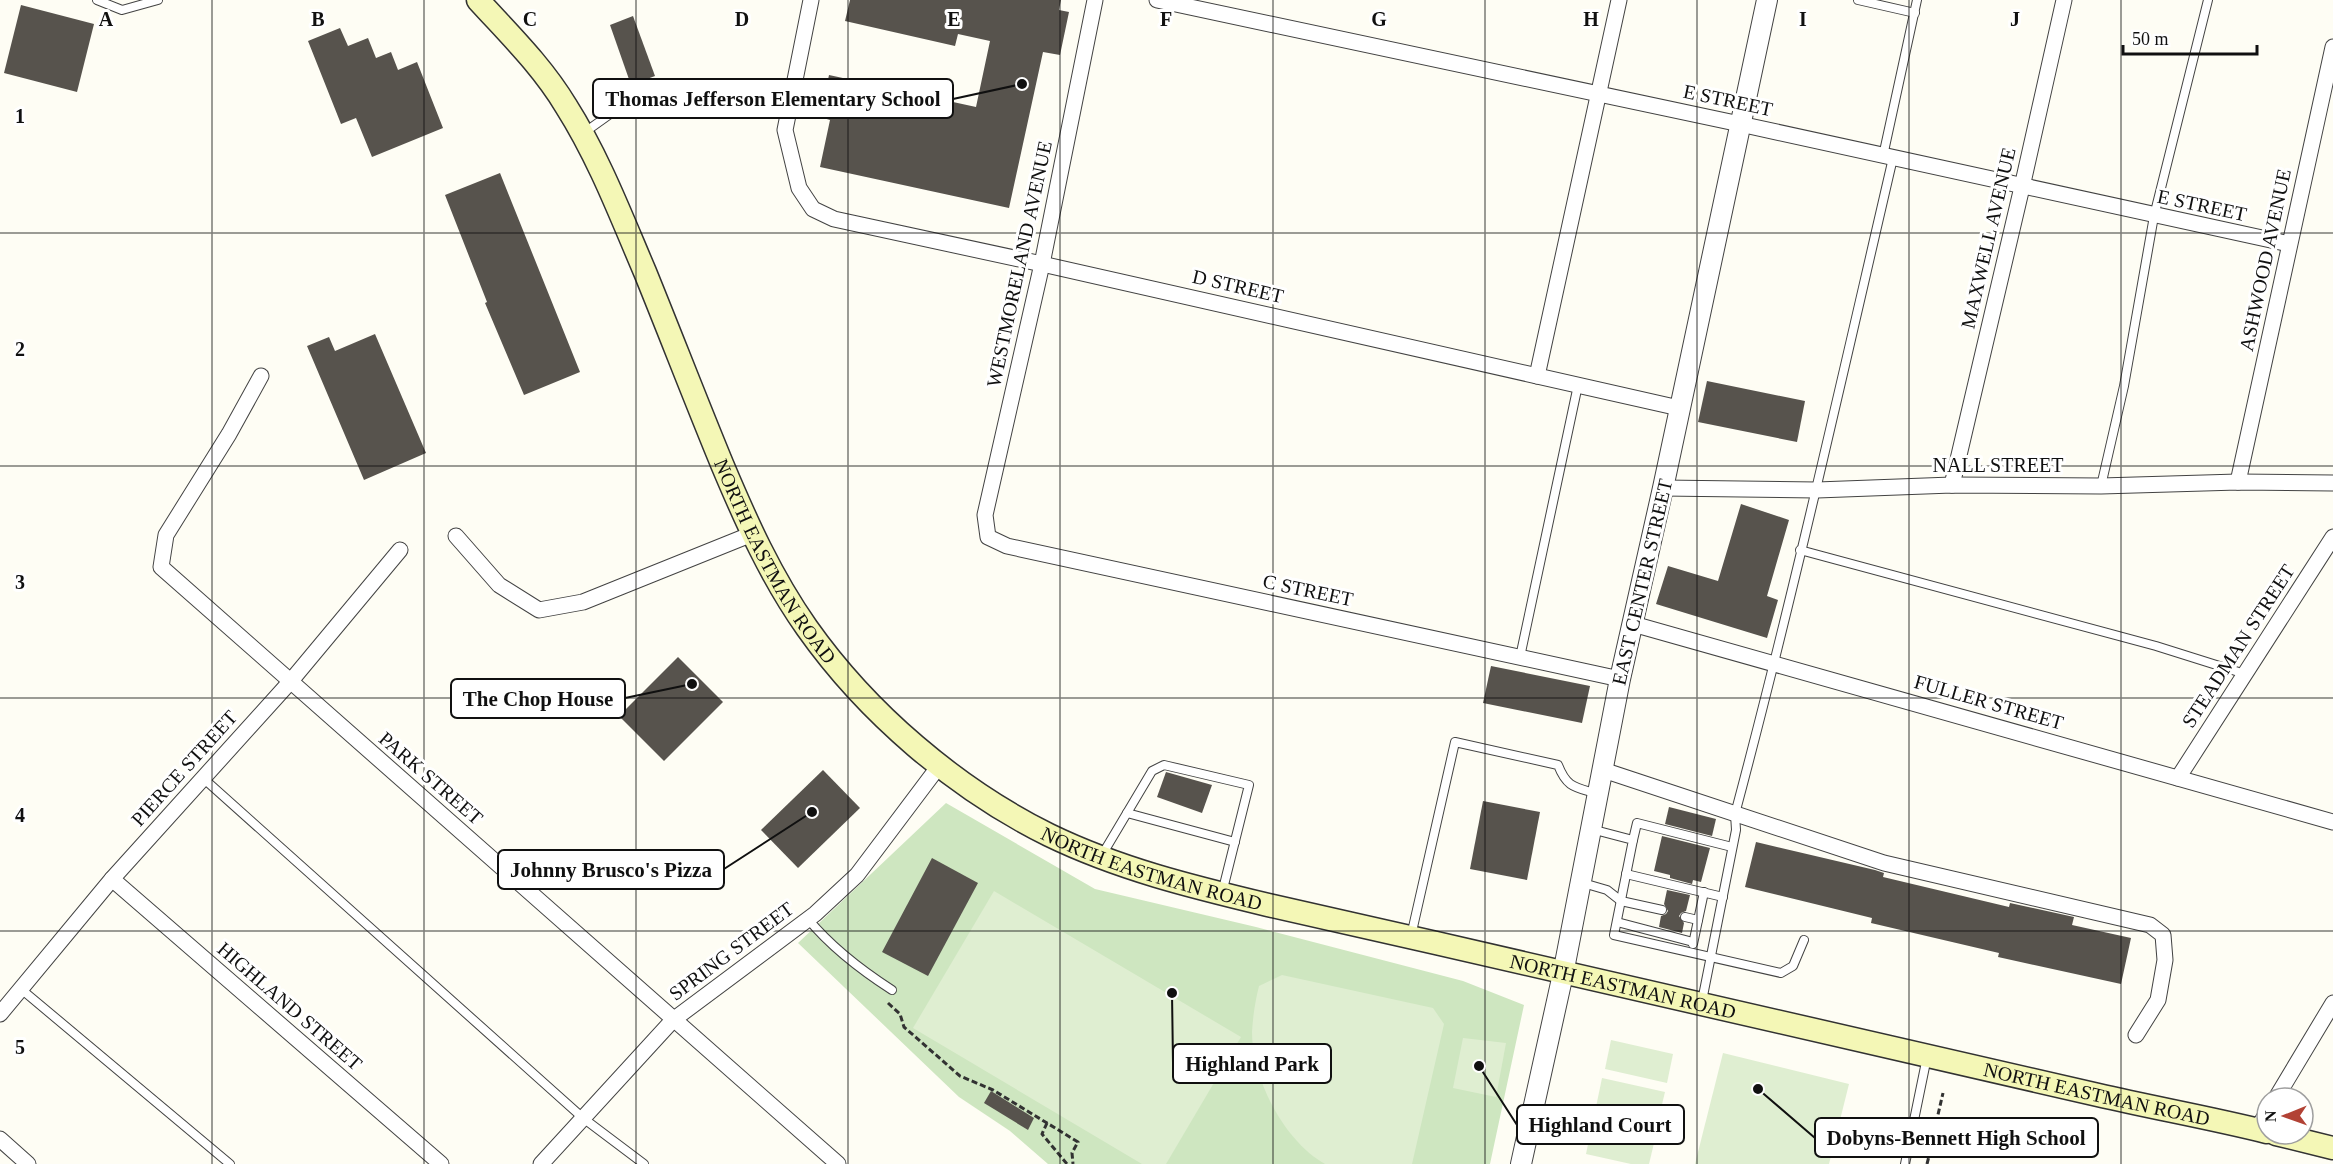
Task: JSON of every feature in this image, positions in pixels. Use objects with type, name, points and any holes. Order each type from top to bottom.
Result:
[{"type":"main road","name":"NORTH EASTMAN ROAD","points":[[478,0],[534,60],[565,102],[582,134],[616,203],[752,534],[781,588],[807,628],[834,663],[887,719],[939,766],[1005,811],[1100,858],[1150,875],[1222,894],[1701,1005],[2255,1124]]},
{"type":"main road","name":"NORTH EASTMAN ROAD","points":[[2315,1142],[2333,1148]]},
{"type":"street","name":"D STREET","points":[[811,0],[785,130],[798,188],[813,209],[834,219],[1679,408]]},
{"type":"street","name":"WESTMORELAND AVENUE","points":[[988,537],[985,514],[1042,264],[1095,0]]},
{"type":"street","name":"E STREET","points":[[1157,0],[2289,244]]},
{"type":"street","points":[[1537,375],[1619,0]]},
{"type":"street","name":"EAST CENTER STREET","points":[[1521,1164],[1563,974],[1620,679],[1767,0]]},
{"type":"street","name":"MAXWELL AVENUE","points":[[1952,485],[2064,0]]},
{"type":"street","name":"ASHWOOD AVENUE","points":[[2238,482],[2333,47]]},
{"type":"street","name":"PARK STREET","points":[[261,376],[229,434],[166,535],[161,567],[837,1164]]},
{"type":"street","name":"NALL STREET","points":[[1663,488],[1817,490],[1952,485],[2333,483]]},
{"type":"street","points":[[456,536],[499,585],[539,610],[583,602],[752,534]]},
{"type":"street","name":"C STREET","points":[[988,537],[1007,546],[1620,679]]},
{"type":"street","name":"STEADMAN STREET","points":[[2178,778],[2333,537]]},
{"type":"street","name":"PIERCE STREET","points":[[0,1014],[112,879],[290,682],[400,550]]},
{"type":"street","name":"FULLER STREET","points":[[1633,624],[2333,822]]},
{"type":"street","name":"SPRING STREET","points":[[541,1164],[673,1020],[808,919],[857,875],[939,766]]},
{"type":"street","points":[[1603,770],[1884,863],[2150,925],[2163,935],[2165,960],[2158,1000],[2136,1035]]},
{"type":"street","name":"HIGHLAND STREET","points":[[112,879],[441,1164]]},
{"type":"street","points":[[2283,1086],[2333,1003]]},
{"type":"street","points":[[0,1139],[28,1164]]},
{"type":"lane","points":[[98,0],[122,10],[159,0]]},
{"type":"lane","points":[[1858,0],[1915,13]]},
{"type":"lane","points":[[1701,1005],[1736,830],[1735,814],[1817,490],[1888,157],[1917,0]]},
{"type":"lane","points":[[2102,486],[2124,386],[2154,216],[2208,0]]},
{"type":"lane","points":[[582,134],[620,106]]},
{"type":"lane","points":[[1520,657],[1578,385]]},
{"type":"lane","points":[[1800,550],[2156,646],[2245,674]]},
{"type":"lane","points":[[1411,937],[1455,742],[1558,765],[1569,785],[1598,794]]},
{"type":"lane","points":[[1100,858],[1152,771],[1164,765],[1250,785],[1222,894]]},
{"type":"lane","points":[[203,778],[583,1118],[644,1164]]},
{"type":"lane","points":[[1127,813],[1235,842]]},
{"type":"lane","points":[[1732,847],[1637,823],[1614,935],[1781,973],[1793,966],[1804,940]]},
{"type":"lane","points":[[1591,830],[1633,840]]},
{"type":"lane","points":[[1626,874],[1723,897]]},
{"type":"lane","points":[[1581,882],[1607,890],[1621,901],[1662,910]]},
{"type":"lane","points":[[1691,951],[1704,892]]},
{"type":"lane","points":[[1685,917],[1698,920]]},
{"type":"lane","points":[[808,919],[834,947],[892,990]]},
{"type":"lane","points":[[1617,922],[1693,942]]},
{"type":"lane","points":[[21,989],[230,1164]]},
{"type":"lane","points":[[1905,1164],[1927,1055]]},
{"type":"lane","points":[[1881,1132],[1941,1146]]},
{"type":"path","points":[[879,981],[874,988],[900,1014],[904,1027],[960,1076],[993,1090],[1078,1142],[1072,1153],[1073,1164]]},
{"type":"path","points":[[1927,1164],[1943,1093]]},
{"type":"path","points":[[1047,1123],[1042,1134],[1067,1164]]},
{"type":"green space","points":[[946,803],[1095,889],[1256,927],[1463,981],[1524,1005],[1490,1164],[1048,1164],[1010,1131],[959,1097],[798,943]]},
{"type":"green space","points":[[994,891],[1241,1037],[1166,1164],[1142,1164],[913,1028]]},
{"type":"green space","points":[[1282,975],[1433,1008],[1444,1024],[1412,1164],[1325,1164],[1310,1154],[1284,1125],[1264,1088],[1253,1050],[1252,1032],[1259,986]]},
{"type":"green space","points":[[1463,1038],[1506,1043],[1496,1097],[1453,1088]]},
{"type":"green space","points":[[1611,1040],[1673,1054],[1667,1083],[1605,1069]]},
{"type":"green space","points":[[1723,1053],[1849,1084],[1829,1164],[1695,1164]]},
{"type":"green space","points":[[1602,1078],[1665,1092],[1658,1121],[1596,1107]]},
{"type":"green space","points":[[1592,1125],[1655,1139],[1649,1164],[1631,1164],[1586,1154]]},
{"type":"building","points":[[850,0],[1061,0],[1059,10],[1069,12],[1060,55],[1043,52],[1009,208],[820,167],[830,120],[820,117],[829,75],[976,107],[990,41],[958,34],[955,46],[845,21]]},
{"type":"building","points":[[21,5],[94,24],[77,92],[4,73]]},
{"type":"building","points":[[633,16],[655,76],[631,85],[610,25]]},
{"type":"building","points":[[340,28],[348,46],[368,38],[376,58],[391,52],[398,70],[417,62],[443,128],[372,157],[356,118],[341,124],[308,41]]},
{"type":"building","points":[[500,173],[580,372],[524,395],[485,303],[487,302],[445,195]]},
{"type":"building","points":[[375,334],[426,453],[364,480],[307,346],[329,337],[335,351]]},
{"type":"building","points":[[1707,381],[1805,401],[1797,442],[1698,422]]},
{"type":"building","points":[[1741,504],[1789,520],[1767,596],[1778,600],[1767,638],[1656,604],[1668,566],[1718,581]]},
{"type":"building","points":[[678,657],[723,702],[664,761],[619,716]]},
{"type":"building","points":[[1491,666],[1590,686],[1582,723],[1483,703]]},
{"type":"building","points":[[823,770],[860,808],[798,868],[761,830]]},
{"type":"building","points":[[1166,772],[1212,785],[1202,813],[1157,797]]},
{"type":"building","points":[[1483,801],[1540,812],[1527,880],[1470,869]]},
{"type":"building","points":[[1669,807],[1716,819],[1712,836],[1665,824]]},
{"type":"building","points":[[1662,836],[1710,848],[1701,882],[1693,880],[1692,884],[1654,871]]},
{"type":"building","points":[[1756,842],[1875,870],[1884,873],[1883,877],[2009,907],[2010,903],[2074,917],[2072,925],[2131,938],[2121,984],[1998,957],[1999,953],[1871,923],[1872,918],[1745,887]]},
{"type":"building","points":[[932,858],[978,883],[928,976],[882,952]]},
{"type":"building","points":[[1667,890],[1690,895],[1686,911],[1679,916],[1684,923],[1682,933],[1659,927],[1661,916],[1668,911],[1664,904]]},
{"type":"building","points":[[991,1091],[1034,1118],[1028,1130],[984,1103]]},
{"type":"place","name":"Thomas Jefferson Elementary School","points":[[1022,84]]},
{"type":"place","name":"The Chop House","points":[[692,684]]},
{"type":"place","name":"Johnny Brusco's Pizza","points":[[812,812]]},
{"type":"place","name":"Highland Park","points":[[1172,993]]},
{"type":"place","name":"Highland Court","points":[[1479,1066]]},
{"type":"place","name":"Dobyns-Bennett High School","points":[[1758,1089]]}]
